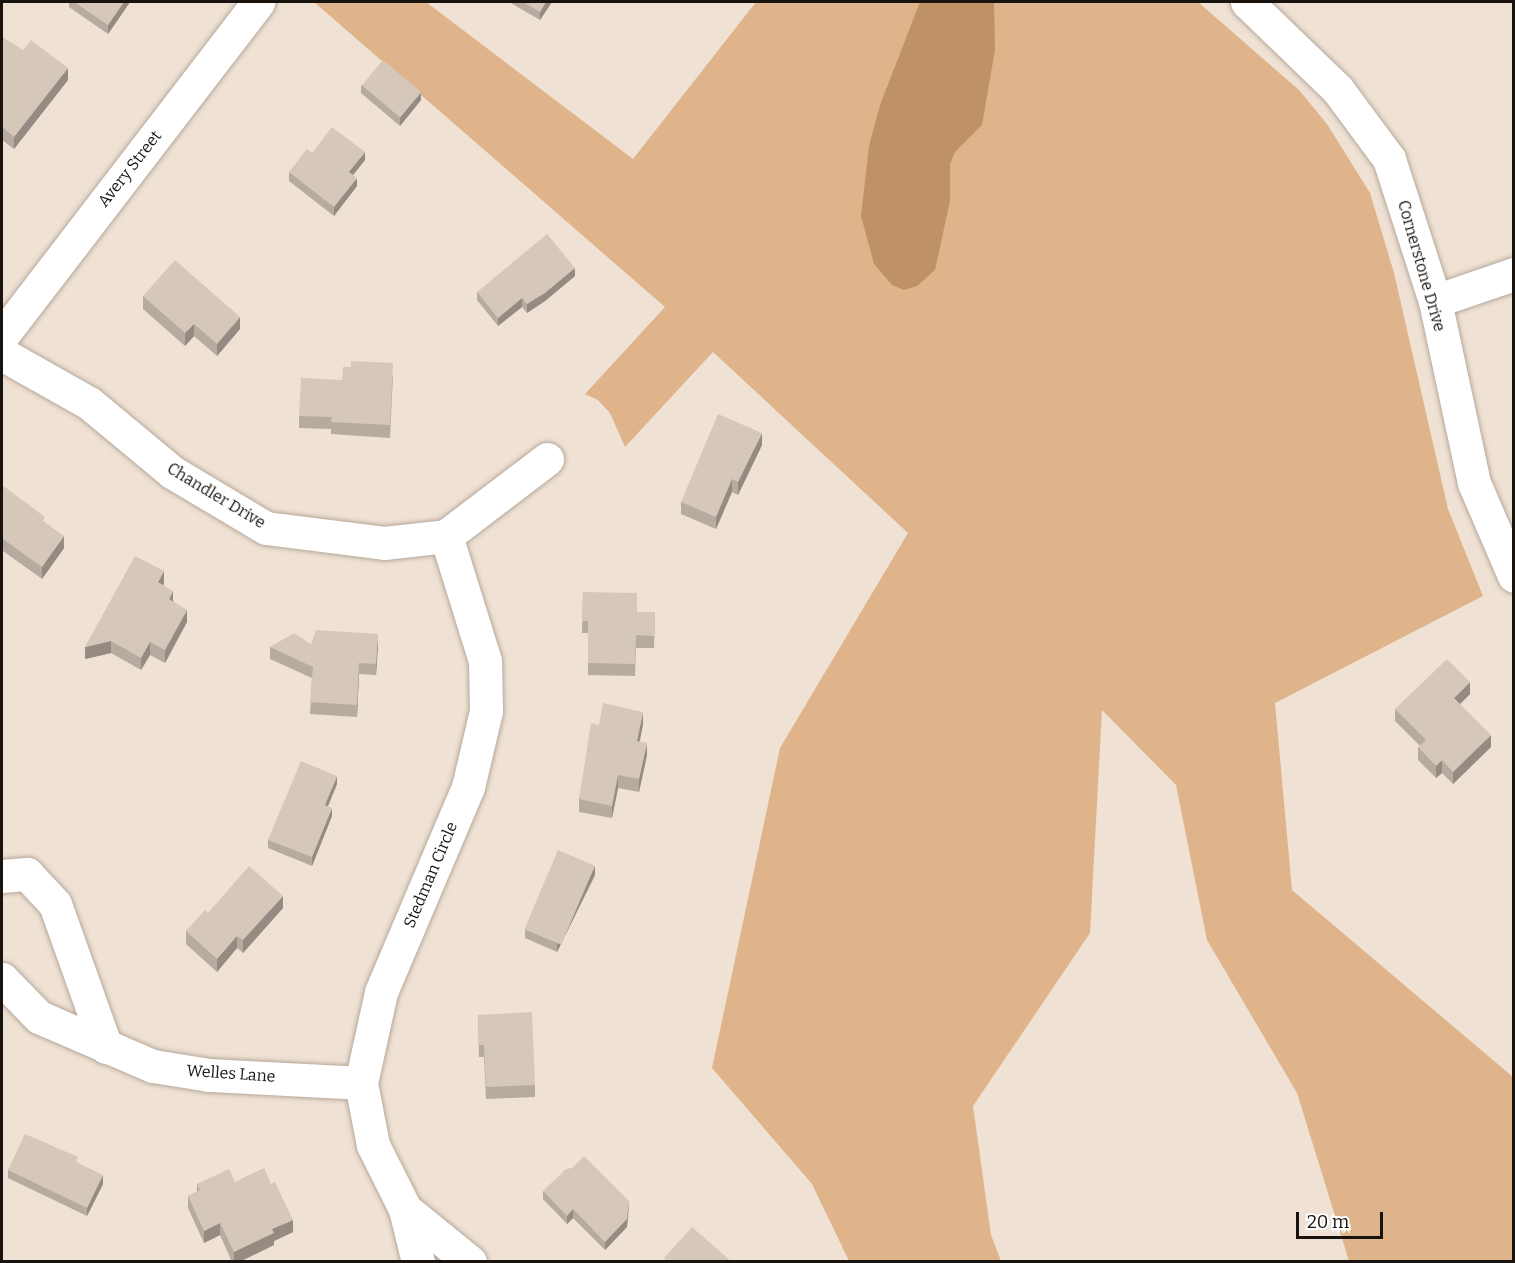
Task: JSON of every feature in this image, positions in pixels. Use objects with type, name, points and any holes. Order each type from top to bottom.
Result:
[{"type":"street","name":"Avery Street","points":[[2,336],[258,2]]},
{"type":"street","name":"Cornerstone Drive","points":[[1246,2],[1338,90],[1389,159],[1435,302],[1474,483],[1514,576]]},
{"type":"street","points":[[1435,302],[1514,274]]},
{"type":"street","name":"Chandler Drive","points":[[2,354],[89,403],[172,472],[266,528],[384,543],[446,536]]},
{"type":"street","points":[[446,536],[547,459]]},
{"type":"street","name":"Stedman Circle","points":[[418,1262],[405,1209],[373,1145],[361,1083],[381,992],[468,788],[486,711],[485,661],[446,536]]},
{"type":"street","points":[[2,876],[27,874],[55,904],[106,1047]]},
{"type":"street","name":"Welles Lane","points":[[2,978],[39,1017],[153,1066],[209,1075],[361,1083]]},
{"type":"street","name":"Stedman Circle","points":[[405,1209],[470,1262]]},
{"type":"shaded area","points":[[314,2],[426,2],[633,159],[756,2],[1198,2],[1299,90],[1327,124],[1370,193],[1394,273],[1448,509],[1483,596],[1275,703],[1292,890],[1513,1077],[1513,1261],[1349,1261],[1297,1093],[1207,940],[1176,785],[1102,710],[1090,933],[973,1106],[991,1235],[1001,1261],[849,1261],[812,1184],[712,1068],[780,748],[908,533],[713,352],[625,447],[610,413],[598,400],[585,394],[665,307]]},
{"type":"shaded area","points":[[920,2],[994,2],[995,50],[982,125],[955,152],[950,164],[950,201],[935,270],[917,286],[904,290],[892,285],[874,264],[861,216],[869,146],[880,105]]},
{"type":"building","points":[[74,2],[124,2],[108,25]]},
{"type":"building","points":[[523,2],[546,2],[540,12]]},
{"type":"building","points":[[2,37],[23,50],[31,40],[68,68],[14,137],[2,127]]},
{"type":"building","points":[[383,60],[421,92],[400,117],[362,85]]},
{"type":"building","points":[[332,127],[365,152],[349,172],[357,178],[334,207],[289,172],[307,149],[312,153]]},
{"type":"building","points":[[547,234],[575,268],[545,293],[527,304],[522,298],[498,318],[477,292]]},
{"type":"building","points":[[175,260],[240,317],[217,344],[194,324],[185,333],[143,296]]},
{"type":"building","points":[[351,361],[393,363],[390,425],[331,422],[332,417],[299,416],[301,378],[342,380],[343,367],[351,367]]},
{"type":"building","points":[[718,414],[762,433],[738,482],[732,479],[716,517],[681,502]]},
{"type":"building","points":[[2,485],[45,517],[43,521],[64,536],[42,567],[3,539],[2,541]]},
{"type":"building","points":[[135,556],[164,571],[158,582],[173,591],[169,599],[187,610],[165,650],[150,642],[141,658],[111,641],[85,647]]},
{"type":"building","points":[[583,592],[637,593],[637,612],[655,612],[654,636],[636,635],[635,664],[588,663],[588,621],[582,621]]},
{"type":"building","points":[[316,630],[378,634],[376,664],[359,663],[357,705],[310,702],[313,667],[270,647],[294,633],[311,644]]},
{"type":"building","points":[[1447,659],[1470,682],[1454,698],[1491,735],[1453,772],[1442,760],[1436,766],[1418,747],[1426,740],[1395,709]]},
{"type":"building","points":[[603,703],[643,712],[637,741],[647,743],[639,779],[618,775],[612,806],[579,799],[591,723],[599,725]]},
{"type":"building","points":[[301,761],[337,776],[325,805],[332,808],[312,857],[268,840]]},
{"type":"building","points":[[558,850],[595,866],[561,945],[524,929]]},
{"type":"building","points":[[249,866],[283,896],[243,940],[237,936],[217,959],[186,931],[205,910],[208,913]]},
{"type":"building","points":[[532,1012],[535,1085],[486,1087],[484,1045],[479,1045],[478,1015]]},
{"type":"building","points":[[25,1134],[78,1157],[76,1162],[103,1175],[87,1208],[8,1170]]},
{"type":"building","points":[[584,1156],[629,1201],[627,1219],[605,1242],[573,1209],[567,1216],[543,1191]]},
{"type":"building","points":[[264,1168],[271,1184],[275,1182],[293,1220],[272,1229],[274,1233],[234,1252],[220,1223],[204,1231],[188,1196],[200,1190],[197,1184],[229,1169],[235,1182]]},
{"type":"building","points":[[692,1227],[732,1262],[668,1262],[664,1258]]}]
